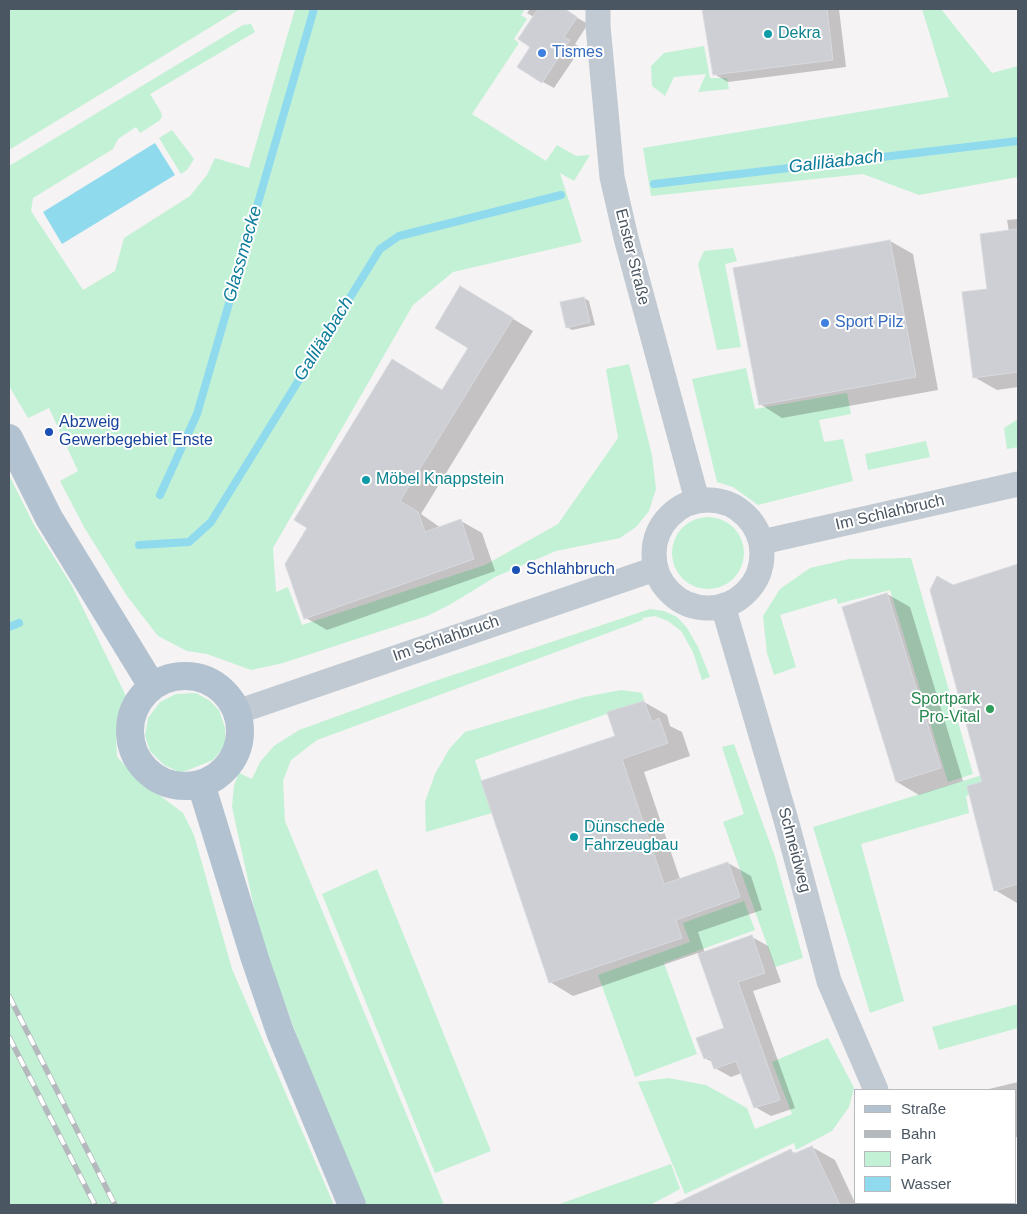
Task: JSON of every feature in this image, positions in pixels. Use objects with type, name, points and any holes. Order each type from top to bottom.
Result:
[{"type":"main road","points":[[9,438],[49,518],[152,686]]},
{"type":"main road","points":[[190,676],[210,682],[226,694],[237,712],[240,729],[238,747],[230,763],[217,776],[201,784],[185,786],[168,784],[154,776],[142,765],[134,752],[130,738],[132,712],[140,698],[152,686],[170,677],[190,676]]},
{"type":"main road","points":[[201,784],[252,952],[280,1032],[352,1205]]},
{"type":"street","name":"Enster Straße","points":[[598,9],[612,177],[626,238],[697,500]]},
{"type":"street","name":"Im Schlahbruch","points":[[762,542],[1018,484]]},
{"type":"street","points":[[714,499],[730,504],[745,513],[756,526],[762,542],[763,559],[754,582],[738,600],[724,606],[708,608],[692,606],[678,599],[666,589],[656,569],[654,544],[659,528],[669,515],[682,506],[697,500],[714,499]]},
{"type":"street","name":"Im Schlahbruch","points":[[237,712],[656,569]]},
{"type":"street","name":"Schneidweg","points":[[724,606],[786,820],[829,981],[876,1089]]},
{"type":"green space","points":[[9,9],[240,9],[9,150]]},
{"type":"green space","points":[[295,9],[525,9],[521,15],[527,19],[514,39],[519,43],[472,114],[546,161],[557,145],[576,156],[590,155],[574,181],[560,173],[582,242],[453,272],[413,305],[273,548],[276,592],[288,587],[302,625],[485,565],[558,524],[618,438],[606,369],[629,364],[652,455],[656,489],[649,511],[636,527],[620,538],[556,551],[495,577],[451,604],[427,616],[283,663],[251,670],[207,654],[187,651],[158,636],[127,596],[84,527],[60,481],[78,471],[49,408],[28,418],[9,386],[9,166],[243,25],[251,24],[255,32],[150,94],[161,112],[162,117],[159,121],[140,133],[136,127],[118,139],[113,149],[33,198],[31,211],[83,290],[115,271],[124,238],[190,196],[207,175],[215,158],[249,168]]},
{"type":"green space","points":[[922,9],[941,9],[992,73],[1018,66],[1018,177],[919,195],[863,174],[651,196],[643,148],[949,97]]},
{"type":"green space","points":[[704,46],[710,78],[727,78],[729,89],[698,92],[706,74],[674,77],[665,96],[652,86],[651,66],[664,53]]},
{"type":"green space","points":[[172,130],[194,159],[187,170],[181,174],[159,138]]},
{"type":"green space","points":[[733,248],[737,261],[725,264],[741,347],[717,350],[698,264],[704,251]]},
{"type":"green space","points":[[746,368],[755,409],[847,393],[851,414],[819,420],[824,442],[843,439],[853,481],[758,505],[733,487],[717,482],[692,379]]},
{"type":"green space","points":[[1018,419],[1018,447],[1007,449],[1004,428]]},
{"type":"green space","points":[[926,441],[930,457],[868,470],[865,454]]},
{"type":"green space","points":[[9,475],[34,525],[72,586],[126,696],[116,737],[117,757],[137,778],[183,813],[194,835],[232,969],[334,1205],[9,1205]]},
{"type":"green space","points":[[708,517],[728,523],[738,533],[744,553],[738,573],[728,583],[708,589],[688,583],[678,573],[672,553],[678,533],[688,523]]},
{"type":"green space","points":[[911,558],[973,774],[948,782],[890,590],[838,604],[836,598],[780,615],[796,667],[774,675],[767,653],[763,616],[780,589],[810,568],[849,559]]},
{"type":"green space","points":[[650,609],[664,611],[677,617],[687,628],[698,647],[710,677],[702,680],[693,652],[681,631],[668,621],[655,616],[642,618],[643,620],[317,740],[291,760],[283,781],[285,821],[444,1205],[366,1205],[330,1123],[262,944],[232,807],[234,785],[239,773],[252,779],[260,762],[274,746],[299,730],[432,682]]},
{"type":"green space","points":[[621,690],[642,693],[644,701],[475,760],[492,813],[426,832],[425,802],[435,774],[450,748],[465,732],[584,697]]},
{"type":"green space","points":[[196,693],[210,701],[219,710],[225,728],[225,746],[213,760],[181,773],[164,765],[150,751],[145,736],[148,718],[160,702],[176,694]]},
{"type":"green space","points":[[734,744],[775,857],[803,958],[775,967],[723,822],[744,814],[722,747]]},
{"type":"green space","points":[[1018,764],[1018,782],[966,796],[969,813],[861,844],[904,1001],[870,1013],[813,827]]},
{"type":"green space","points":[[377,869],[491,1151],[435,1173],[322,894]]},
{"type":"green space","points":[[744,901],[755,930],[664,963],[697,1054],[635,1077],[598,975],[690,942],[683,923]]},
{"type":"green space","points":[[1018,1004],[1018,1028],[939,1050],[932,1027]]},
{"type":"green space","points":[[828,1038],[854,1088],[849,1107],[832,1131],[796,1150],[794,1143],[685,1194],[638,1082],[668,1078],[706,1085],[747,1108],[755,1129],[792,1114],[772,1062]]},
{"type":"green space","points":[[671,1164],[680,1189],[650,1205],[557,1205]]},
{"type":"green space","points":[[903,1204],[972,1205],[904,1205]]},
{"type":"water","points":[[155,143],[175,175],[62,244],[43,212]]},
{"type":"building","points":[[538,9],[565,9],[577,17],[564,37],[570,40],[542,83],[517,67],[530,47],[518,39]]},
{"type":"building","name":"Dekra","points":[[702,9],[827,9],[833,60],[713,75]]},
{"type":"building","points":[[1018,229],[1018,372],[973,378],[962,292],[987,289],[980,234]]},
{"type":"building","name":"Sport Pilz","points":[[890,240],[916,377],[759,405],[733,268]]},
{"type":"building","name":"Möbel Knappstein","points":[[460,286],[513,318],[400,501],[418,512],[425,532],[461,519],[474,559],[304,619],[285,564],[307,528],[294,520],[392,359],[442,390],[468,348],[435,328]]},
{"type":"building","points":[[584,297],[590,322],[566,328],[560,302]]},
{"type":"building","name":"Sportpark Pro-Vital","points":[[1018,564],[1018,884],[994,891],[967,786],[982,782],[930,590],[937,576],[953,585]]},
{"type":"building","points":[[887,593],[941,768],[896,782],[842,607]]},
{"type":"building","name":"Dünschede Fahrzeugbau","points":[[644,701],[652,722],[659,718],[668,743],[622,759],[664,884],[728,862],[740,897],[676,920],[682,938],[549,983],[481,781],[615,736],[607,712]]},
{"type":"building","points":[[752,935],[765,973],[738,982],[780,1100],[754,1108],[736,1061],[714,1069],[710,1057],[704,1059],[696,1038],[724,1028],[698,954]]},
{"type":"building","points":[[812,1146],[840,1205],[672,1205],[791,1149],[793,1154]]},
{"type":"waterway","name":"Glassmecke","points":[[160,495],[197,414],[314,9]]},
{"type":"waterway","name":"Galiläabach","points":[[654,184],[1018,141]]},
{"type":"waterway","name":"Galiläabach","points":[[139,545],[189,542],[211,522],[380,249],[399,236],[561,195]]},
{"type":"waterway","name":"Glassmecke","points":[[9,627],[19,623]]},
{"type":"railway","points":[[9,996],[115,1205]]},
{"type":"railway","points":[[9,1037],[95,1205]]},
{"type":"place","name":"Dekra","points":[[768,34]]},
{"type":"place","name":"Tismes","points":[[542,53]]},
{"type":"place","name":"Sport Pilz","points":[[825,323]]},
{"type":"place","name":"Abzweig Gewerbegebiet Enste","points":[[49,432]]},
{"type":"place","name":"Möbel Knappstein","points":[[366,480]]},
{"type":"place","name":"Schlahbruch","points":[[516,570]]},
{"type":"place","name":"Sportpark Pro-Vital","points":[[990,709]]},
{"type":"place","name":"Dünschede Fahrzeugbau","points":[[574,837]]}]
